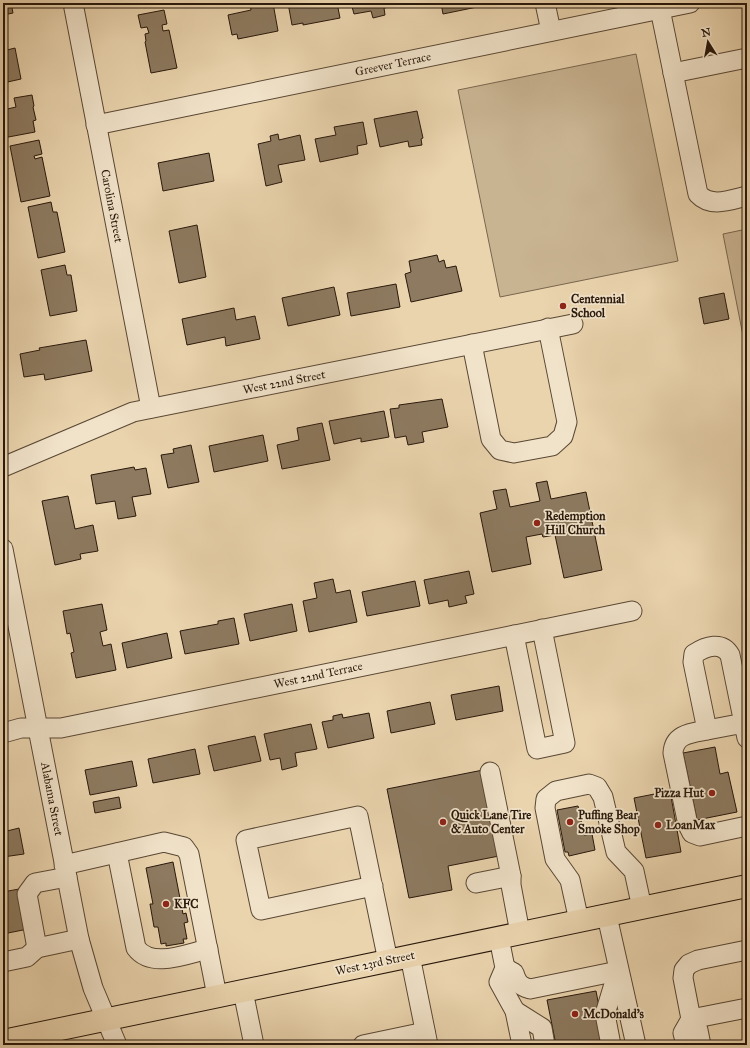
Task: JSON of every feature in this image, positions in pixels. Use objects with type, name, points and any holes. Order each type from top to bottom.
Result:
[{"type":"main road","name":"West 23rd Street","points":[[3,1041],[747,886]]},
{"type":"street","name":"Carolina Street","points":[[73,3],[151,408]]},
{"type":"street","points":[[545,3],[551,31]]},
{"type":"street","name":"Greever Terrace","points":[[96,125],[690,3]]},
{"type":"street","points":[[660,9],[698,194],[702,199],[710,202],[721,202],[747,196]]},
{"type":"street","points":[[673,73],[747,58]]},
{"type":"street","name":"West 22nd Street","points":[[3,467],[133,412],[573,324]]},
{"type":"street","points":[[472,344],[492,439],[500,450],[514,454],[552,446],[563,436],[567,422],[548,328]]},
{"type":"street","name":"Alabama Street","points":[[3,549],[79,939],[93,988],[117,1045]]},
{"type":"street","name":"West 22nd Terrace","points":[[3,733],[21,728],[61,728],[632,611]]},
{"type":"street","points":[[514,635],[537,749],[566,743],[542,629]]},
{"type":"street","points":[[706,730],[693,662],[694,654],[701,649],[719,646],[726,648],[730,655],[745,730],[706,730],[685,734],[677,739],[673,745],[673,753],[688,825],[692,833],[700,836],[747,826]]},
{"type":"street","points":[[490,772],[511,876],[511,885],[520,933]]},
{"type":"street","points":[[579,921],[570,880],[555,859],[545,808],[546,799],[556,791],[589,784],[597,787],[603,797],[616,852],[634,871],[642,908]]},
{"type":"street","points":[[373,886],[261,910],[246,840],[358,816],[373,886],[388,961]]},
{"type":"street","points":[[37,948],[27,894],[35,883],[117,853],[164,842],[184,847],[189,854],[218,996]]},
{"type":"street","points":[[117,853],[136,948],[141,954],[149,958],[161,959],[208,949]]},
{"type":"street","points":[[476,883],[511,876]]},
{"type":"street","points":[[607,916],[618,971],[629,1011],[636,1045]]},
{"type":"street","points":[[499,938],[505,968],[499,982],[515,1011],[522,1045]]},
{"type":"street","points":[[3,962],[27,957],[37,948],[79,939]]},
{"type":"street","points":[[701,1045],[698,1030],[691,1019],[682,978],[684,970],[689,964],[698,960],[747,950]]},
{"type":"street","points":[[363,1045],[427,1039],[410,956]]},
{"type":"street","points":[[505,968],[514,973],[516,981],[521,986],[530,989],[618,971]]},
{"type":"street","points":[[611,1045],[605,1014],[618,971]]},
{"type":"street","points":[[515,1011],[530,989]]},
{"type":"street","points":[[243,991],[254,1045]]},
{"type":"street","points":[[686,1045],[683,1033],[691,1019],[747,1008]]},
{"type":"street","points":[[515,1011],[542,1028],[545,1045]]},
{"type":"street","points":[[531,1021],[536,1045]]},
{"type":"shaded area","points":[[636,54],[678,261],[500,297],[458,90]]},
{"type":"shaded area","points":[[747,229],[747,356],[723,234]]},
{"type":"building","points":[[3,3],[11,3],[13,13],[3,15]]},
{"type":"building","points":[[250,3],[273,3],[278,31],[238,39],[237,34],[232,35],[228,15],[251,10]]},
{"type":"building","points":[[288,3],[337,3],[340,18],[303,25],[303,23],[292,25]]},
{"type":"building","points":[[351,3],[399,3],[399,5],[384,8],[385,15],[373,18],[371,11],[354,14]]},
{"type":"building","points":[[441,3],[482,3],[482,6],[443,14]]},
{"type":"building","points":[[164,10],[167,24],[162,25],[163,31],[169,30],[177,68],[151,73],[145,42],[145,34],[149,33],[147,27],[141,28],[138,15]]},
{"type":"building","points":[[15,48],[21,79],[3,83],[3,51]]},
{"type":"building","points":[[32,95],[36,120],[33,121],[35,132],[3,138],[3,110],[16,107],[14,98]]},
{"type":"building","points":[[417,111],[423,138],[421,139],[422,145],[409,147],[408,141],[380,147],[374,119]]},
{"type":"building","points":[[363,122],[367,144],[357,146],[358,154],[320,162],[315,139],[336,135],[334,127]]},
{"type":"building","points":[[278,134],[279,140],[300,135],[305,160],[278,165],[282,182],[266,186],[258,144],[271,141],[270,136]]},
{"type":"building","points":[[39,140],[42,154],[34,156],[35,159],[42,157],[50,196],[21,202],[10,146]]},
{"type":"building","points":[[209,153],[214,181],[163,191],[158,163]]},
{"type":"building","points":[[51,202],[53,212],[57,212],[65,252],[38,258],[28,207]]},
{"type":"building","points":[[197,225],[206,277],[179,283],[169,231]]},
{"type":"building","points":[[437,255],[439,262],[444,260],[446,268],[456,266],[462,291],[411,302],[405,274],[411,272],[409,261]]},
{"type":"building","points":[[65,265],[67,275],[71,275],[77,311],[50,316],[41,270]]},
{"type":"building","points":[[396,284],[400,307],[351,316],[347,293]]},
{"type":"building","points":[[334,287],[340,315],[288,326],[282,298]]},
{"type":"building","points":[[724,293],[729,319],[704,324],[699,298]]},
{"type":"building","points":[[234,308],[236,320],[255,316],[260,339],[226,346],[225,337],[187,345],[182,319]]},
{"type":"building","points":[[86,340],[92,371],[45,380],[44,374],[24,377],[20,354],[40,350],[39,348]]},
{"type":"building","points":[[442,399],[448,427],[422,432],[424,442],[408,445],[406,436],[395,438],[390,409],[399,408],[399,405]]},
{"type":"building","points":[[384,411],[389,437],[361,442],[361,438],[334,444],[329,421]]},
{"type":"building","points":[[322,423],[330,460],[282,469],[277,445],[299,440],[297,428]]},
{"type":"building","points":[[263,435],[268,461],[214,472],[209,446]]},
{"type":"building","points":[[191,445],[199,482],[168,488],[161,455],[174,453],[173,449]]},
{"type":"building","points":[[134,467],[135,470],[146,468],[151,494],[132,497],[136,516],[118,519],[115,501],[96,504],[91,475]]},
{"type":"building","name":"Redemption Hill Church","points":[[547,481],[551,499],[586,492],[602,570],[564,578],[555,535],[543,537],[542,534],[526,537],[531,564],[492,572],[480,513],[497,509],[493,491],[506,489],[510,507],[540,501],[536,483]]},
{"type":"building","points":[[68,496],[75,529],[93,525],[98,551],[80,554],[81,559],[55,565],[42,501]]},
{"type":"building","points":[[469,571],[474,594],[465,596],[467,603],[449,607],[448,600],[429,604],[424,580]]},
{"type":"building","points":[[333,579],[336,593],[350,590],[357,622],[309,632],[303,601],[317,598],[314,583]]},
{"type":"building","points":[[415,581],[420,606],[367,616],[362,592]]},
{"type":"building","points":[[102,604],[107,630],[100,632],[103,646],[111,644],[116,670],[76,678],[71,653],[74,652],[70,633],[67,634],[63,611]]},
{"type":"building","points":[[292,604],[297,631],[250,641],[244,614]]},
{"type":"building","points":[[234,618],[239,644],[185,654],[180,631],[218,624],[218,621]]},
{"type":"building","points":[[167,633],[172,658],[127,668],[122,643]]},
{"type":"building","points":[[499,686],[503,711],[456,720],[451,695]]},
{"type":"building","points":[[430,702],[435,724],[391,733],[387,711]]},
{"type":"building","points":[[369,713],[374,738],[328,748],[322,722],[333,720],[333,716],[342,714],[343,718]]},
{"type":"building","points":[[311,724],[317,749],[295,753],[297,766],[282,770],[280,758],[270,760],[264,734]]},
{"type":"building","points":[[255,736],[261,761],[214,771],[208,746]]},
{"type":"building","name":"Pizza Hut","points":[[715,747],[720,774],[728,772],[737,812],[697,820],[683,753]]},
{"type":"building","points":[[195,749],[200,774],[153,783],[148,759]]},
{"type":"building","points":[[132,761],[137,786],[90,795],[85,770]]},
{"type":"building","name":"Quick Lane Tire & Auto Center","points":[[483,770],[499,856],[448,866],[452,890],[409,898],[387,789]]},
{"type":"building","name":"LoanMax","points":[[670,791],[681,852],[646,858],[634,798]]},
{"type":"building","points":[[119,797],[121,808],[95,813],[93,802]]},
{"type":"building","name":"Puffing Bear Smoke Shop","points":[[578,806],[584,835],[592,834],[595,850],[569,856],[568,852],[565,852],[557,810]]},
{"type":"building","points":[[19,828],[24,854],[3,857],[3,832]]},
{"type":"building","name":"KFC","points":[[173,862],[183,914],[186,913],[188,922],[184,923],[187,939],[183,939],[184,943],[166,946],[166,943],[161,944],[158,927],[154,927],[150,904],[153,904],[146,868]]},
{"type":"building","points":[[19,889],[28,929],[3,934],[3,892]]},
{"type":"building","name":"McDonald's","points":[[596,991],[603,1027],[610,1045],[556,1045],[547,1000]]},
{"type":"place","name":"Centennial School","points":[[563,306]]},
{"type":"place","name":"Redemption Hill Church","points":[[537,523]]},
{"type":"place","name":"Pizza Hut","points":[[712,793]]},
{"type":"place","name":"Quick Lane Tire & Auto Center","points":[[443,822]]},
{"type":"place","name":"Puffing Bear Smoke Shop","points":[[570,822]]},
{"type":"place","name":"LoanMax","points":[[658,825]]},
{"type":"place","name":"KFC","points":[[166,904]]},
{"type":"place","name":"McDonald's","points":[[575,1014]]}]
